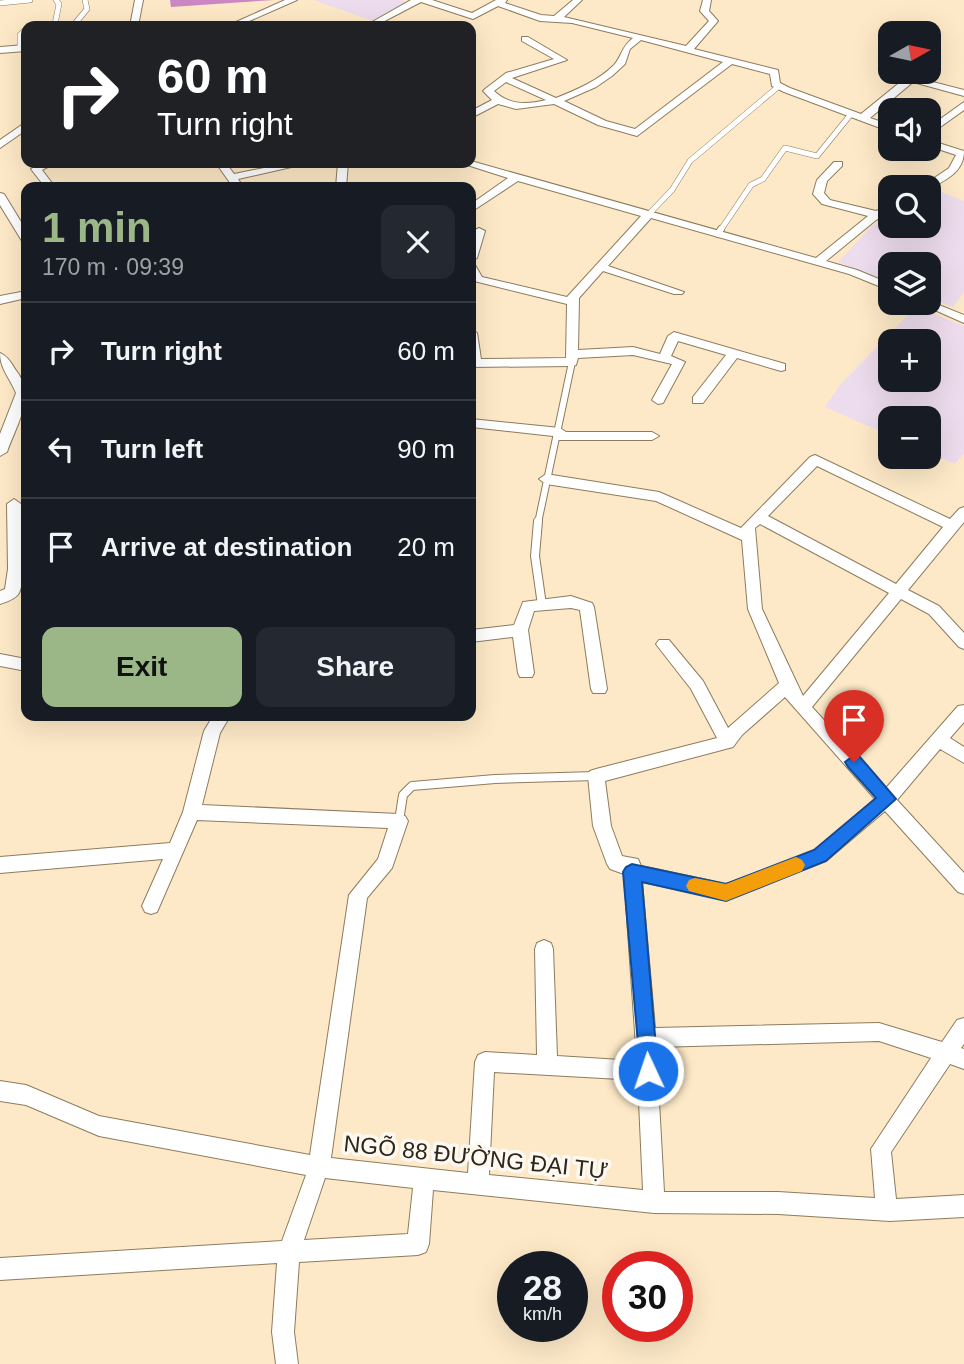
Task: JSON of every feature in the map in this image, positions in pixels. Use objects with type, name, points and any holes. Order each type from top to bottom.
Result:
[{"type":"street","points":[[135,21],[139,0]]},
{"type":"street","points":[[243,21],[293,0]]},
{"type":"street","points":[[556,19],[578,0]]},
{"type":"street","points":[[687,51],[714,21],[704,11],[707,0]]},
{"type":"street","points":[[378,21],[414,1],[473,16],[500,2],[540,18],[572,20],[775,72],[775,84],[878,124]]},
{"type":"street","points":[[525,39],[562,60],[505,78],[488,91],[507,107],[536,107],[591,87],[621,63],[625,50],[638,38]]},
{"type":"street","points":[[0,50],[21,48]]},
{"type":"street","points":[[505,78],[601,122],[637,133],[730,61]]},
{"type":"street","points":[[863,118],[905,84]]},
{"type":"street","points":[[933,84],[964,93]]},
{"type":"street","points":[[476,112],[497,101]]},
{"type":"street","points":[[941,123],[964,105]]},
{"type":"street","points":[[0,145],[6,137]]},
{"type":"street","points":[[941,147],[962,154],[953,170],[941,178]]},
{"type":"street","points":[[838,164],[822,180],[818,194],[826,202],[877,215]]},
{"type":"street","points":[[476,166],[853,272],[878,283]]},
{"type":"street","points":[[38,168],[36,169],[46,182]]},
{"type":"street","points":[[235,182],[286,168]]},
{"type":"street","points":[[545,185],[561,175]]},
{"type":"street","points":[[476,206],[517,177]]},
{"type":"street","points":[[0,196],[21,231]]},
{"type":"street","points":[[817,262],[877,215]]},
{"type":"street","points":[[572,358],[573,297],[647,216]]},
{"type":"street","points":[[476,243],[480,231]]},
{"type":"street","points":[[601,267],[678,292]]},
{"type":"street","points":[[476,276],[478,279],[573,302]]},
{"type":"street","points":[[0,300],[21,296]]},
{"type":"street","points":[[941,310],[964,319]]},
{"type":"street","points":[[664,358],[674,336],[781,367]]},
{"type":"street","points":[[476,363],[572,358],[633,351],[679,362],[658,400]]},
{"type":"street","points":[[698,400],[735,352]]},
{"type":"street","points":[[0,357],[16,378],[21,390]]},
{"type":"street","points":[[0,452],[21,406]]},
{"type":"street","points":[[476,424],[560,434],[652,436]]},
{"type":"street","points":[[951,525],[815,460],[748,527],[755,609],[788,685],[803,707],[964,886]]},
{"type":"street","points":[[546,479],[659,497],[749,537]]},
{"type":"street","points":[[0,598],[12,592],[15,569],[13,503]]},
{"type":"street","points":[[803,707],[964,512]]},
{"type":"street","points":[[758,517],[934,610],[964,643]]},
{"type":"street","points":[[526,673],[520,630],[528,606],[571,602],[587,607],[599,689]]},
{"type":"street","points":[[476,635],[520,630]]},
{"type":"street","points":[[664,644],[697,685],[727,742]]},
{"type":"street","points":[[0,660],[21,664]]},
{"type":"street","points":[[654,1194],[646,1038],[632,864],[615,864],[602,826],[596,776],[727,742],[736,730],[788,685]]},
{"type":"street","points":[[632,872],[726,892],[820,856],[887,799],[964,711]]},
{"type":"street","points":[[151,906],[192,812],[212,731],[219,721]]},
{"type":"street","points":[[939,740],[964,756]]},
{"type":"street","points":[[0,1091],[26,1095],[99,1126],[320,1157],[358,895],[386,863],[399,821],[192,812]]},
{"type":"street","points":[[0,865],[175,850]]},
{"type":"street","points":[[544,949],[547,1065]]},
{"type":"street","points":[[887,1202],[881,1149],[955,1056],[964,1027]]},
{"type":"street","points":[[646,1038],[879,1032],[955,1056]]},
{"type":"street","points":[[479,1175],[485,1062],[648,1071]]},
{"type":"street","name":"NGÕ 88 ĐƯỜNG ĐẠI TỰ","points":[[287,1364],[284,1332],[289,1251],[320,1157],[424,1180],[479,1175],[654,1194],[778,1203],[887,1202],[964,1206]]},
{"type":"street","points":[[0,1269],[418,1244],[424,1180]]},
{"type":"lane","points":[[0,3],[30,0]]},
{"type":"lane","points":[[55,0],[59,4],[56,21]]},
{"type":"lane","points":[[77,21],[87,9],[85,0]]},
{"type":"lane","points":[[647,216],[672,190],[690,161],[779,86]]},
{"type":"lane","points":[[718,234],[751,185],[764,179],[785,148],[817,156],[851,114]]},
{"type":"lane","points":[[542,605],[535,555],[546,479],[560,434],[572,358]]},
{"type":"lane","points":[[399,821],[404,795],[412,786],[495,779],[596,776]]},
{"type":"shaded area","points":[[313,0],[401,0],[409,3],[373,21]]},
{"type":"shaded area","points":[[941,192],[964,201],[964,292],[953,307],[941,302],[941,252],[878,252],[878,278],[838,262],[878,223],[878,238],[941,238]]},
{"type":"shaded area","points":[[908,315],[936,315],[964,326],[964,453],[955,464],[941,458],[941,406],[878,406],[878,430],[825,407],[840,385],[878,346],[878,392],[941,392],[941,329],[895,329]]},
{"type":"slow traffic","points":[[695,886],[726,892],[796,865]]},
{"type":"route","points":[[648,1071],[632,872],[726,892],[820,856],[887,799],[854,762]]}]
